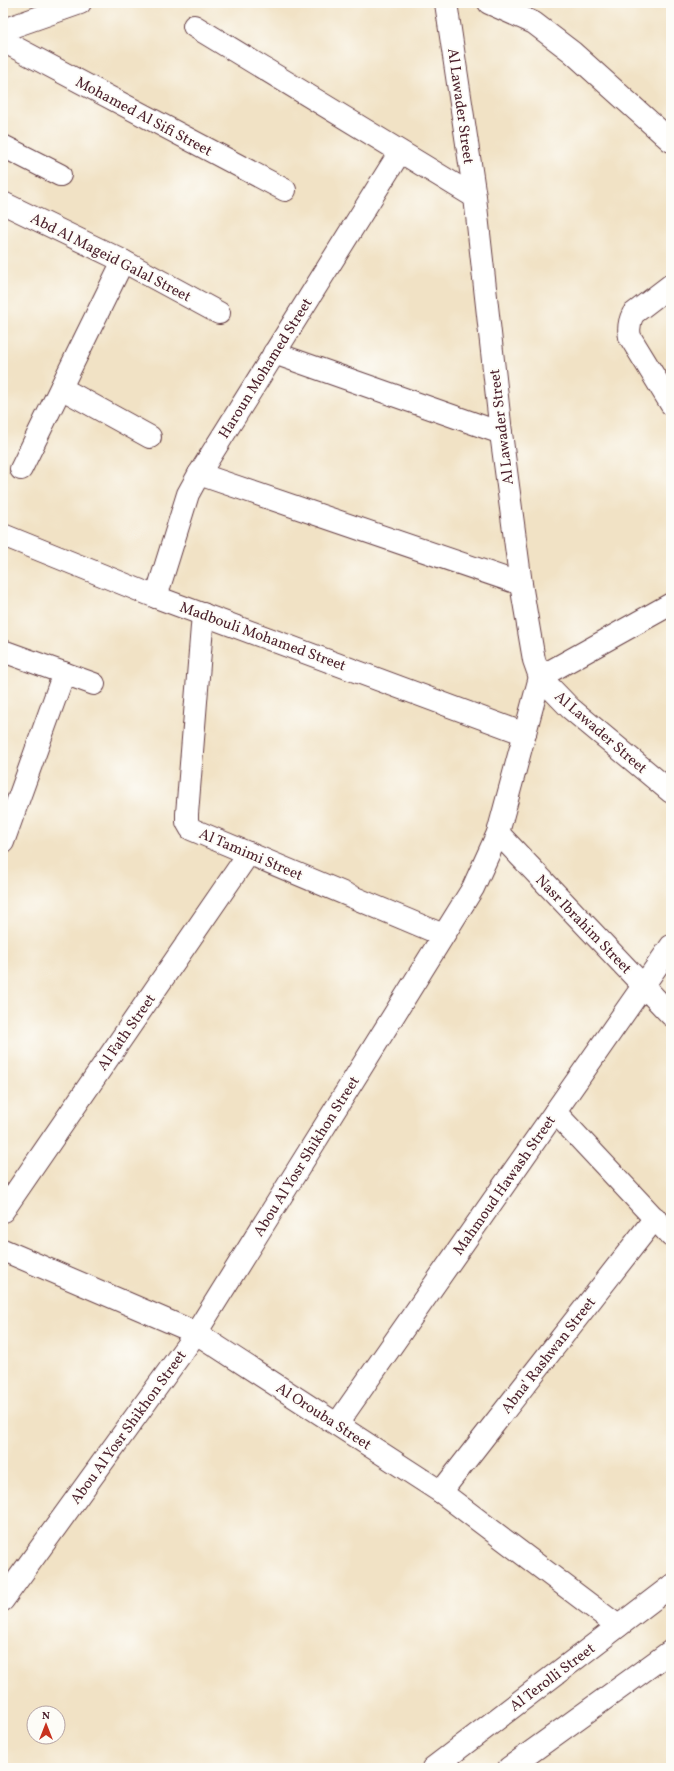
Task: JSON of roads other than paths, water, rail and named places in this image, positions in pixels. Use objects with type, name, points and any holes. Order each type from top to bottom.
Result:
[{"type":"street","points":[[3,30],[80,3]]},
{"type":"street","name":"Al Lawader Street","points":[[446,3],[475,197],[501,433],[521,584],[534,660],[540,677],[570,708],[671,792]]},
{"type":"street","points":[[489,3],[534,23],[572,52],[671,141]]},
{"type":"street","points":[[194,26],[475,197]]},
{"type":"street","name":"Mohamed Al Sifi Street","points":[[3,41],[284,190]]},
{"type":"street","points":[[3,146],[60,175]]},
{"type":"street","name":"Haroun Mohamed Street","points":[[156,597],[188,494],[400,152]]},
{"type":"street","name":"Abd Al Mageid Galal Street","points":[[3,202],[123,261],[219,313]]},
{"type":"street","points":[[21,469],[123,261]]},
{"type":"street","points":[[671,285],[633,314],[629,321],[628,329],[630,337],[671,404]]},
{"type":"street","points":[[274,353],[501,433]]},
{"type":"street","points":[[61,388],[150,437]]},
{"type":"street","points":[[199,474],[521,584]]},
{"type":"street","name":"Madbouli Mohamed Street","points":[[3,535],[156,597],[525,734]]},
{"type":"street","points":[[540,677],[671,604]]},
{"type":"street","name":"Al Tamimi Street","points":[[204,614],[187,822],[191,829],[443,935]]},
{"type":"street","points":[[3,651],[94,684]]},
{"type":"street","points":[[3,842],[64,673]]},
{"type":"street","name":"Abou Al Yosr Shikhon Street","points":[[3,1600],[196,1333],[473,888],[498,832],[540,677]]},
{"type":"street","name":"Nasr Ibrahim Street","points":[[498,832],[671,1015]]},
{"type":"street","name":"Al Fath Street","points":[[3,1211],[249,853]]},
{"type":"street","name":"Mahmoud Hawash Street","points":[[337,1424],[671,946]]},
{"type":"street","points":[[554,1112],[671,1236]]},
{"type":"street","name":"Abna' Rashwan Street","points":[[441,1492],[655,1218]]},
{"type":"street","name":"Al Orouba Street","points":[[3,1250],[196,1333],[441,1492],[618,1626]]},
{"type":"street","name":"Al Terolli Street","points":[[433,1768],[671,1586]]},
{"type":"street","points":[[508,1768],[671,1651]]}]
